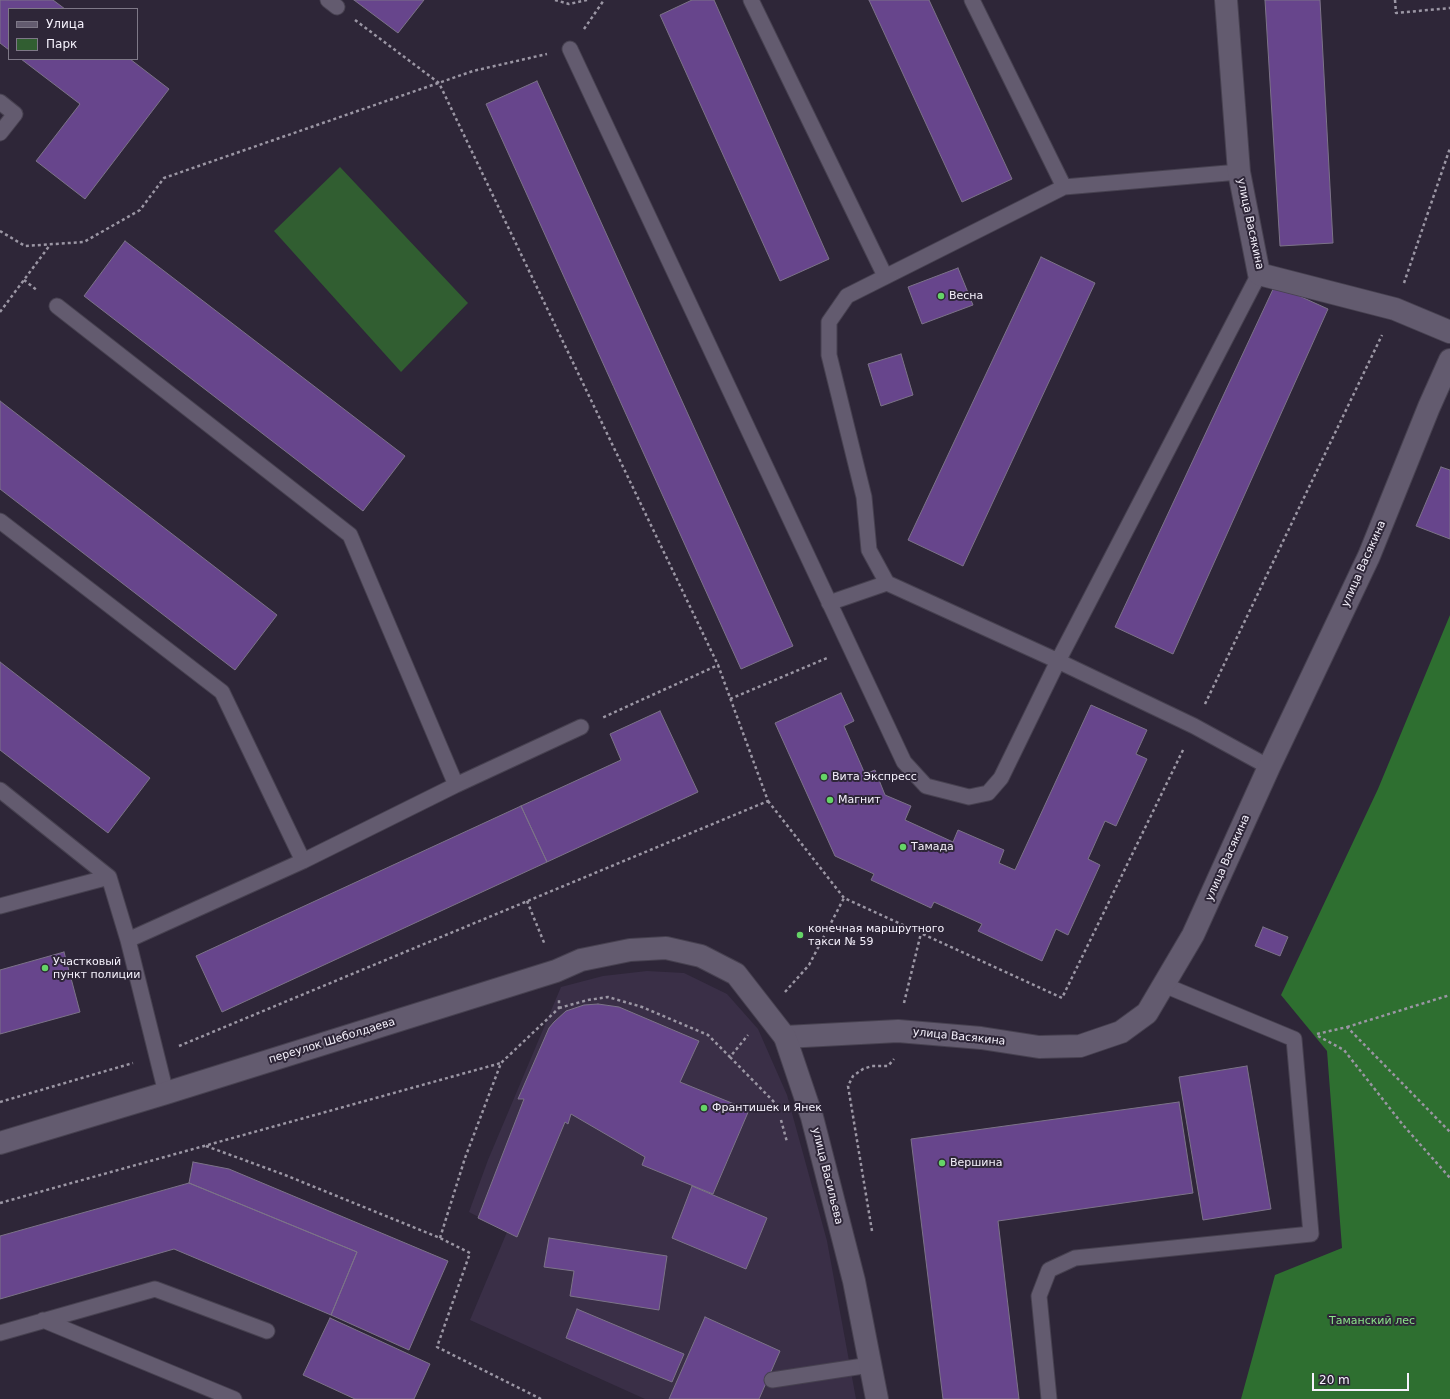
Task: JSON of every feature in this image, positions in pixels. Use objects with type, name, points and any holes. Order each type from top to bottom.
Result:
[{"type":"street","name":"улица Васякина","points":[[1226,0],[1239,172],[1259,274],[1395,309],[1450,332]]},
{"type":"street","name":"улица Васякина","points":[[785,1037],[898,1031],[980,1038],[1039,1048],[1080,1046],[1121,1032],[1147,1013],[1194,935],[1269,767],[1370,556],[1429,407],[1450,360]]},
{"type":"street","name":"переулок Шеболдаева","points":[[0,1143],[166,1093],[556,970],[581,960],[630,950],[666,948]]},
{"type":"street","name":"улица Васильева","points":[[666,948],[701,956],[736,974],[785,1037],[812,1117],[854,1281],[877,1399]]},
{"type":"lane","points":[[751,0],[885,276]]},
{"type":"lane","points":[[972,0],[1064,187]]},
{"type":"lane","points":[[570,49],[904,762],[926,786],[969,797],[988,793],[1001,778],[1058,661],[1259,274]]},
{"type":"lane","points":[[0,102],[15,114],[0,133]]},
{"type":"lane","points":[[1239,172],[1064,187],[847,296],[830,322],[829,355],[864,497],[869,550],[887,583],[1058,661],[1194,726],[1269,767]]},
{"type":"lane","points":[[57,306],[350,534],[456,785]]},
{"type":"lane","points":[[0,521],[222,692],[303,861]]},
{"type":"lane","points":[[829,602],[887,583]]},
{"type":"lane","points":[[128,940],[303,861],[456,785],[582,727]]},
{"type":"lane","points":[[0,790],[108,877],[128,940],[166,1093]]},
{"type":"lane","points":[[0,906],[108,877]]},
{"type":"lane","points":[[1049,1399],[1039,1296],[1049,1270],[1075,1258],[1311,1234],[1294,1039],[1164,985]]},
{"type":"lane","points":[[0,1332],[155,1289],[267,1331]]},
{"type":"lane","points":[[43,1320],[234,1399]]},
{"type":"lane","points":[[772,1380],[870,1365]]},
{"type":"path","points":[[555,0],[569,4],[587,0]]},
{"type":"path","points":[[0,231],[25,246],[84,242],[140,210],[164,178],[439,83],[474,72],[570,49],[604,0]]},
{"type":"path","points":[[1395,0],[1396,13],[1450,8]]},
{"type":"path","points":[[333,4],[439,83],[718,665],[768,801],[844,898],[1062,998],[1395,309],[1450,148]]},
{"type":"path","points":[[0,312],[50,244]]},
{"type":"path","points":[[730,699],[850,648]]},
{"type":"path","points":[[582,727],[718,665]]},
{"type":"path","points":[[0,1102],[156,1056],[768,801]]},
{"type":"path","points":[[440,1238],[465,1158],[502,1063],[559,1008],[556,970],[527,901]]},
{"type":"path","points":[[873,1235],[848,1086],[853,1076],[862,1069],[872,1066],[888,1066],[894,1058],[898,1031],[921,933]]},
{"type":"path","points":[[1450,995],[1347,1027],[1314,1034],[1344,1050],[1403,1125],[1450,1178]]},
{"type":"path","points":[[1347,1027],[1450,1132]]},
{"type":"path","points":[[730,1057],[777,1106]]},
{"type":"path","points":[[0,1203],[502,1063]]},
{"type":"path","points":[[779,1114],[788,1144]]},
{"type":"path","points":[[205,1146],[285,1174],[440,1238],[470,1253],[437,1347],[541,1399]]},
{"type":"shaded area","points":[[647,971],[684,973],[727,994],[758,1029],[787,1095],[827,1241],[856,1399],[645,1399],[470,1320],[507,1232],[469,1212],[488,1160],[561,987],[603,976]]},
{"type":"green space","points":[[340,167],[468,303],[401,372],[274,231]]},
{"type":"green space","name":"Таманский лес","points":[[1450,615],[1450,1399],[1241,1399],[1275,1275],[1342,1248],[1327,1051],[1281,995],[1378,789]]},
{"type":"building","points":[[0,0],[53,0],[64,8],[8,8],[8,49],[0,43]]},
{"type":"building","points":[[354,0],[424,0],[398,33]]},
{"type":"building","points":[[692,0],[714,0],[829,259],[780,281],[660,15]]},
{"type":"building","points":[[869,0],[929,0],[1012,179],[962,202]]},
{"type":"building","points":[[1265,0],[1320,0],[1333,243],[1280,246]]},
{"type":"building","points":[[22,60],[131,60],[169,89],[85,199],[36,161],[80,104]]},
{"type":"building","points":[[537,81],[793,646],[741,669],[486,104]]},
{"type":"building","points":[[125,241],[405,456],[363,511],[84,296]]},
{"type":"building","points":[[1041,257],[1095,283],[963,566],[908,540]]},
{"type":"building","name":"Весна","points":[[958,268],[973,305],[922,324],[908,287]]},
{"type":"building","points":[[1275,285],[1328,309],[1173,654],[1115,627]]},
{"type":"building","points":[[901,354],[913,395],[881,406],[868,364]]},
{"type":"building","points":[[0,401],[277,615],[235,670],[0,489]]},
{"type":"building","points":[[1441,467],[1450,470],[1450,539],[1416,526]]},
{"type":"building","points":[[0,662],[150,778],[108,833],[0,750]]},
{"type":"building","points":[[841,693],[854,721],[844,726],[865,774],[875,770],[885,795],[911,806],[905,820],[953,842],[958,830],[1004,850],[999,863],[1015,870],[1091,705],[1147,730],[1136,754],[1147,759],[1116,826],[1105,821],[1088,859],[1100,865],[1068,935],[1056,929],[1042,961],[978,931],[982,924],[934,902],[931,908],[871,880],[874,874],[835,856],[775,723]]},
{"type":"building","points":[[660,711],[698,792],[547,862],[521,806],[621,760],[610,734]]},
{"type":"building","points":[[521,806],[547,862],[222,1012],[196,956]]},
{"type":"building","points":[[1263,927],[1288,937],[1280,956],[1255,946]]},
{"type":"building","points":[[64,952],[80,1012],[0,1034],[0,970]]},
{"type":"building","points":[[598,1004],[619,1007],[699,1041],[680,1082],[749,1110],[713,1194],[642,1165],[645,1157],[571,1114],[568,1124],[565,1122],[517,1237],[478,1218],[524,1099],[518,1099],[549,1028],[554,1022],[566,1011],[584,1005]]},
{"type":"building","points":[[1247,1066],[1271,1209],[1203,1220],[1179,1077]]},
{"type":"building","points":[[1179,1102],[1193,1193],[998,1221],[1019,1399],[943,1399],[911,1139]]},
{"type":"building","points":[[193,1162],[229,1169],[448,1261],[409,1350],[331,1315],[357,1252],[189,1183]]},
{"type":"building","points":[[189,1183],[357,1252],[331,1315],[174,1249],[0,1299],[0,1236]]},
{"type":"building","points":[[692,1186],[767,1218],[746,1269],[672,1238]]},
{"type":"building","points":[[549,1238],[667,1256],[659,1310],[570,1296],[574,1271],[544,1267]]},
{"type":"building","points":[[577,1309],[684,1354],[672,1382],[566,1338]]},
{"type":"building","points":[[705,1317],[780,1351],[759,1399],[669,1399]]},
{"type":"building","points":[[330,1318],[430,1364],[414,1399],[355,1399],[303,1375]]},
{"type":"place","name":"Весна","points":[[941,296]]},
{"type":"place","name":"Вита Экспресс","points":[[824,777]]},
{"type":"place","name":"Магнит","points":[[830,800]]},
{"type":"place","name":"Тамада","points":[[903,847]]},
{"type":"place","name":"конечная маршрутного такси № 59","points":[[800,935]]},
{"type":"place","name":"Участковый пункт полиции","points":[[45,968]]},
{"type":"place","name":"Франтишек и Янек","points":[[704,1108]]},
{"type":"place","name":"Вершина","points":[[942,1163]]}]
